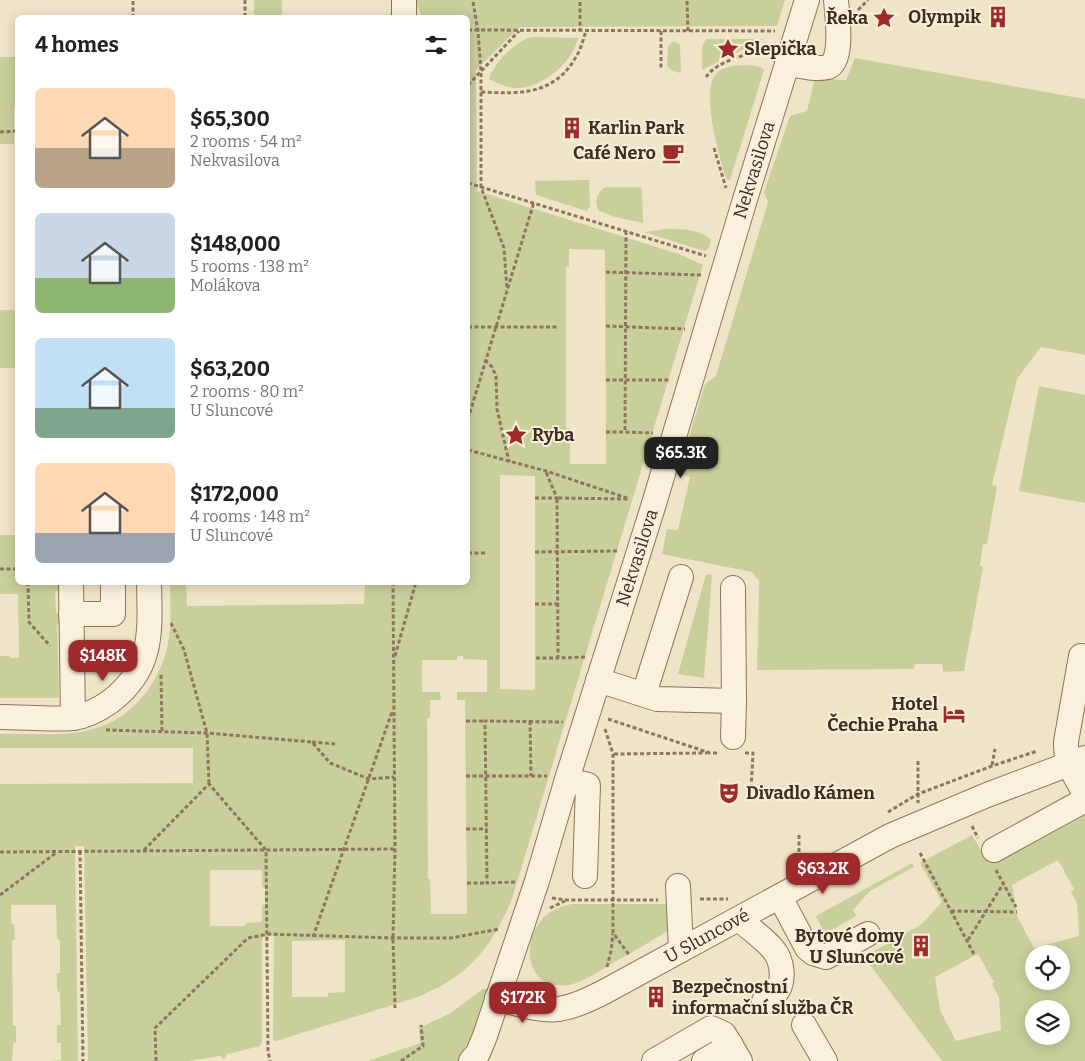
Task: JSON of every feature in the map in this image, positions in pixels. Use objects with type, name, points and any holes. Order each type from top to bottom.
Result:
[{"type":"street","points":[[404,0],[404,15]]},
{"type":"street","name":"Nekvasilova","points":[[497,998],[537,881],[560,778],[598,680],[675,433],[706,330],[716,267],[745,199],[782,55],[798,31],[808,0]]},
{"type":"street","points":[[782,55],[821,67],[828,67],[834,63],[838,47],[836,0]]},
{"type":"street","points":[[644,694],[681,577]]},
{"type":"street","points":[[71,585],[71,614],[80,716]]},
{"type":"street","points":[[71,614],[114,614],[113,585]]},
{"type":"street","points":[[0,717],[80,716],[102,708],[118,695],[133,680],[144,661],[148,634],[149,585]]},
{"type":"street","points":[[733,588],[735,748]]},
{"type":"street","points":[[1081,656],[1065,754],[1077,761],[1085,794]]},
{"type":"street","points":[[598,680],[657,699],[734,701]]},
{"type":"street","name":"U Sluncové","points":[[497,998],[514,1003],[557,1009],[581,1003],[681,950],[735,909],[780,897],[847,847],[919,824],[1077,761]]},
{"type":"street","points":[[560,778],[588,786],[585,876]]},
{"type":"street","points":[[994,850],[1085,800]]},
{"type":"street","points":[[679,893],[681,950]]},
{"type":"street","points":[[780,897],[808,948],[814,953],[826,956],[868,934]]},
{"type":"street","points":[[735,909],[772,948],[780,962],[782,977],[780,988],[774,996],[764,1001]]},
{"type":"street","points":[[471,1061],[478,1053],[497,998]]},
{"type":"street","points":[[804,1024],[825,1061]]},
{"type":"street","points":[[654,1061],[711,1028],[724,1034],[735,1053],[704,1061]]},
{"type":"path","points":[[132,15],[133,0]]},
{"type":"path","points":[[245,0],[245,15]]},
{"type":"path","points":[[687,1],[688,31]]},
{"type":"path","points":[[472,2],[478,30],[481,71],[481,187],[504,248],[507,290]]},
{"type":"path","points":[[580,2],[580,31]]},
{"type":"path","points":[[470,30],[798,31]]},
{"type":"path","points":[[470,83],[519,31]]},
{"type":"path","points":[[481,92],[518,94],[540,89],[564,74],[577,56],[586,31]]},
{"type":"path","points":[[661,31],[661,68]]},
{"type":"path","points":[[706,77],[710,71],[734,59],[782,55]]},
{"type":"path","points":[[0,132],[15,132]]},
{"type":"path","points":[[714,148],[726,190]]},
{"type":"path","points":[[470,184],[626,231],[716,267]]},
{"type":"path","points":[[470,412],[534,202]]},
{"type":"path","points":[[625,432],[624,272],[626,231]]},
{"type":"path","points":[[606,272],[716,267]]},
{"type":"path","points":[[606,326],[706,330]]},
{"type":"path","points":[[470,327],[559,327]]},
{"type":"path","points":[[485,360],[492,367],[496,376],[497,409],[509,462]]},
{"type":"path","points":[[606,380],[690,380]]},
{"type":"path","points":[[606,432],[675,433]]},
{"type":"path","points":[[470,451],[546,471],[652,507]]},
{"type":"path","points":[[546,471],[557,498],[558,658]]},
{"type":"path","points":[[535,498],[630,500]]},
{"type":"path","points":[[535,552],[638,551]]},
{"type":"path","points":[[470,553],[486,553]]},
{"type":"path","points":[[0,569],[15,569]]},
{"type":"path","points":[[28,585],[29,622],[52,648]]},
{"type":"path","points":[[393,585],[393,938],[396,1008]]},
{"type":"path","points":[[394,660],[415,585]]},
{"type":"path","points":[[536,604],[558,604]]},
{"type":"path","points":[[169,619],[184,650],[206,733],[209,784],[266,850],[268,1051],[270,1061]]},
{"type":"path","points":[[536,658],[605,656]]},
{"type":"path","points":[[160,669],[162,732]]},
{"type":"path","points":[[313,936],[393,709]]},
{"type":"path","points":[[80,716],[105,730],[206,733],[335,744]]},
{"type":"path","points":[[601,716],[710,753]]},
{"type":"path","points":[[466,721],[569,722]]},
{"type":"path","points":[[486,721],[487,883]]},
{"type":"path","points":[[530,721],[531,776]]},
{"type":"path","points":[[604,726],[614,754],[613,933],[612,951],[606,970]]},
{"type":"path","points":[[312,742],[330,763],[369,779],[394,777]]},
{"type":"path","points":[[614,754],[710,753],[735,748],[753,753],[751,791]]},
{"type":"path","points":[[991,772],[995,749]]},
{"type":"path","points":[[918,761],[919,824]]},
{"type":"path","points":[[466,776],[560,778]]},
{"type":"path","points":[[143,850],[209,784]]},
{"type":"path","points":[[466,829],[486,829]]},
{"type":"path","points":[[0,852],[394,849]]},
{"type":"path","points":[[0,895],[58,851]]},
{"type":"path","points":[[80,851],[83,1061]]},
{"type":"path","points":[[920,853],[975,956]]},
{"type":"path","points":[[467,883],[520,882]]},
{"type":"path","points":[[967,941],[1003,884]]},
{"type":"path","points":[[544,897],[566,900],[613,901],[679,893],[735,909]]},
{"type":"path","points":[[951,911],[1017,912]]},
{"type":"path","points":[[156,1061],[155,1028],[248,938],[268,934],[452,938],[501,928]]},
{"type":"path","points":[[613,933],[630,956]]},
{"type":"path","points":[[401,1061],[423,1046],[421,1025]]},
{"type":"green space","points":[[254,0],[282,0],[282,15],[254,15]]},
{"type":"green space","points":[[415,0],[785,0],[777,26],[520,27],[476,70],[477,191],[679,254],[703,265],[511,902],[484,950],[461,973],[431,991],[412,999],[276,1041],[273,1040],[274,936],[262,937],[262,1042],[260,1046],[227,1054],[224,1059],[220,1056],[189,1061],[88,1061],[84,846],[75,846],[78,1061],[50,1061],[61,1060],[61,1043],[57,1043],[57,1025],[61,1025],[60,992],[57,991],[57,973],[60,973],[60,940],[57,939],[56,905],[11,905],[11,923],[14,924],[15,940],[12,940],[13,1026],[16,1026],[16,1042],[13,1043],[12,1061],[0,1061],[0,784],[193,783],[193,748],[0,748],[0,734],[65,734],[90,730],[102,726],[126,713],[146,693],[165,656],[170,628],[170,585],[186,585],[187,606],[364,604],[365,585],[470,585],[470,15],[421,15]],"holes":[[[569,249],[605,250],[606,464],[570,464],[570,428],[566,428],[566,267],[569,267]],[[500,475],[535,476],[535,690],[500,689]],[[458,656],[463,656],[463,659],[487,660],[487,692],[457,692],[457,700],[465,700],[467,914],[431,914],[430,879],[428,879],[427,718],[430,718],[430,700],[441,700],[440,692],[422,692],[422,660],[457,660]],[[210,870],[262,870],[262,887],[265,888],[262,922],[246,923],[245,926],[210,926]],[[345,940],[345,992],[328,993],[328,997],[292,997],[292,941]]]},
{"type":"green space","points":[[533,37],[578,38],[570,56],[563,65],[554,73],[535,84],[515,88],[504,86],[489,79],[491,73],[506,53],[520,42]]},
{"type":"green space","points":[[706,39],[764,39],[702,70],[702,47]]},
{"type":"green space","points":[[674,41],[680,44],[681,73],[673,71],[667,66],[668,46]]},
{"type":"green space","points":[[0,57],[15,57],[14,144],[0,144]]},
{"type":"green space","points":[[855,58],[1085,99],[1085,355],[1041,347],[1017,379],[992,485],[997,486],[987,544],[983,544],[980,566],[983,567],[964,671],[943,672],[942,664],[915,664],[914,669],[757,670],[759,581],[752,572],[662,554],[667,529],[678,530],[690,477],[678,473],[705,384],[716,376],[768,202],[764,192],[790,116],[807,111],[815,78],[846,80]]},
{"type":"green space","points":[[747,65],[761,67],[764,70],[730,180],[727,180],[716,141],[710,108],[712,81],[720,70],[731,66]]},
{"type":"green space","points":[[589,180],[590,206],[587,211],[536,195],[535,181]]},
{"type":"green space","points":[[606,187],[638,187],[642,189],[643,223],[615,217],[599,211],[597,204],[598,194]]},
{"type":"green space","points":[[666,229],[701,233],[711,239],[709,248],[704,251],[644,232]]},
{"type":"green space","points":[[0,310],[15,310],[15,368],[0,368]]},
{"type":"green space","points":[[1039,386],[1085,395],[1085,503],[1019,491]]},
{"type":"green space","points":[[0,535],[15,535],[15,585],[68,585],[68,591],[55,591],[56,613],[68,614],[68,624],[57,625],[59,698],[0,698],[0,656],[19,658],[18,594],[0,594]]},
{"type":"green space","points":[[706,574],[712,575],[704,678],[678,674]]},
{"type":"green space","points":[[1078,812],[1085,814],[1085,1061],[942,1061],[864,957],[922,924],[942,902],[920,863],[972,835],[987,861]],"holes":[[[1058,860],[1074,889],[1071,892],[1077,903],[1079,936],[1045,945],[1070,945],[1070,990],[1025,990],[1025,945],[1032,945],[1018,918],[1012,885]],[[978,954],[994,982],[992,984],[999,998],[1001,1030],[956,1041],[940,1010],[935,977]]]},
{"type":"green space","points":[[912,863],[914,867],[870,891],[853,910],[856,916],[825,934],[816,916]]},
{"type":"green space","points":[[572,904],[670,904],[671,929],[583,980],[573,984],[554,985],[541,979],[533,967],[530,952],[532,937],[540,922],[553,910]]},
{"type":"green space","points":[[483,989],[488,989],[489,993],[474,1040],[460,1061],[368,1061],[420,1043],[419,1028],[449,1014]]},
{"type":"place","name":"Olympik","points":[[998,17]]},
{"type":"place","name":"Řeka","points":[[884,18]]},
{"type":"place","name":"Slepička","points":[[728,49]]},
{"type":"place","name":"Karlin Park","points":[[572,128]]},
{"type":"place","name":"Café Nero","points":[[673,153]]},
{"type":"place","name":"Ryba","points":[[516,435]]},
{"type":"place","name":"Hotel Čechie Praha","points":[[954,714]]},
{"type":"place","name":"Divadlo Kámen","points":[[729,793]]},
{"type":"place","name":"Bytové domy U Sluncové","points":[[921,946]]},
{"type":"place","name":"Bezpečnostní informační služba ČR","points":[[656,997]]}]
